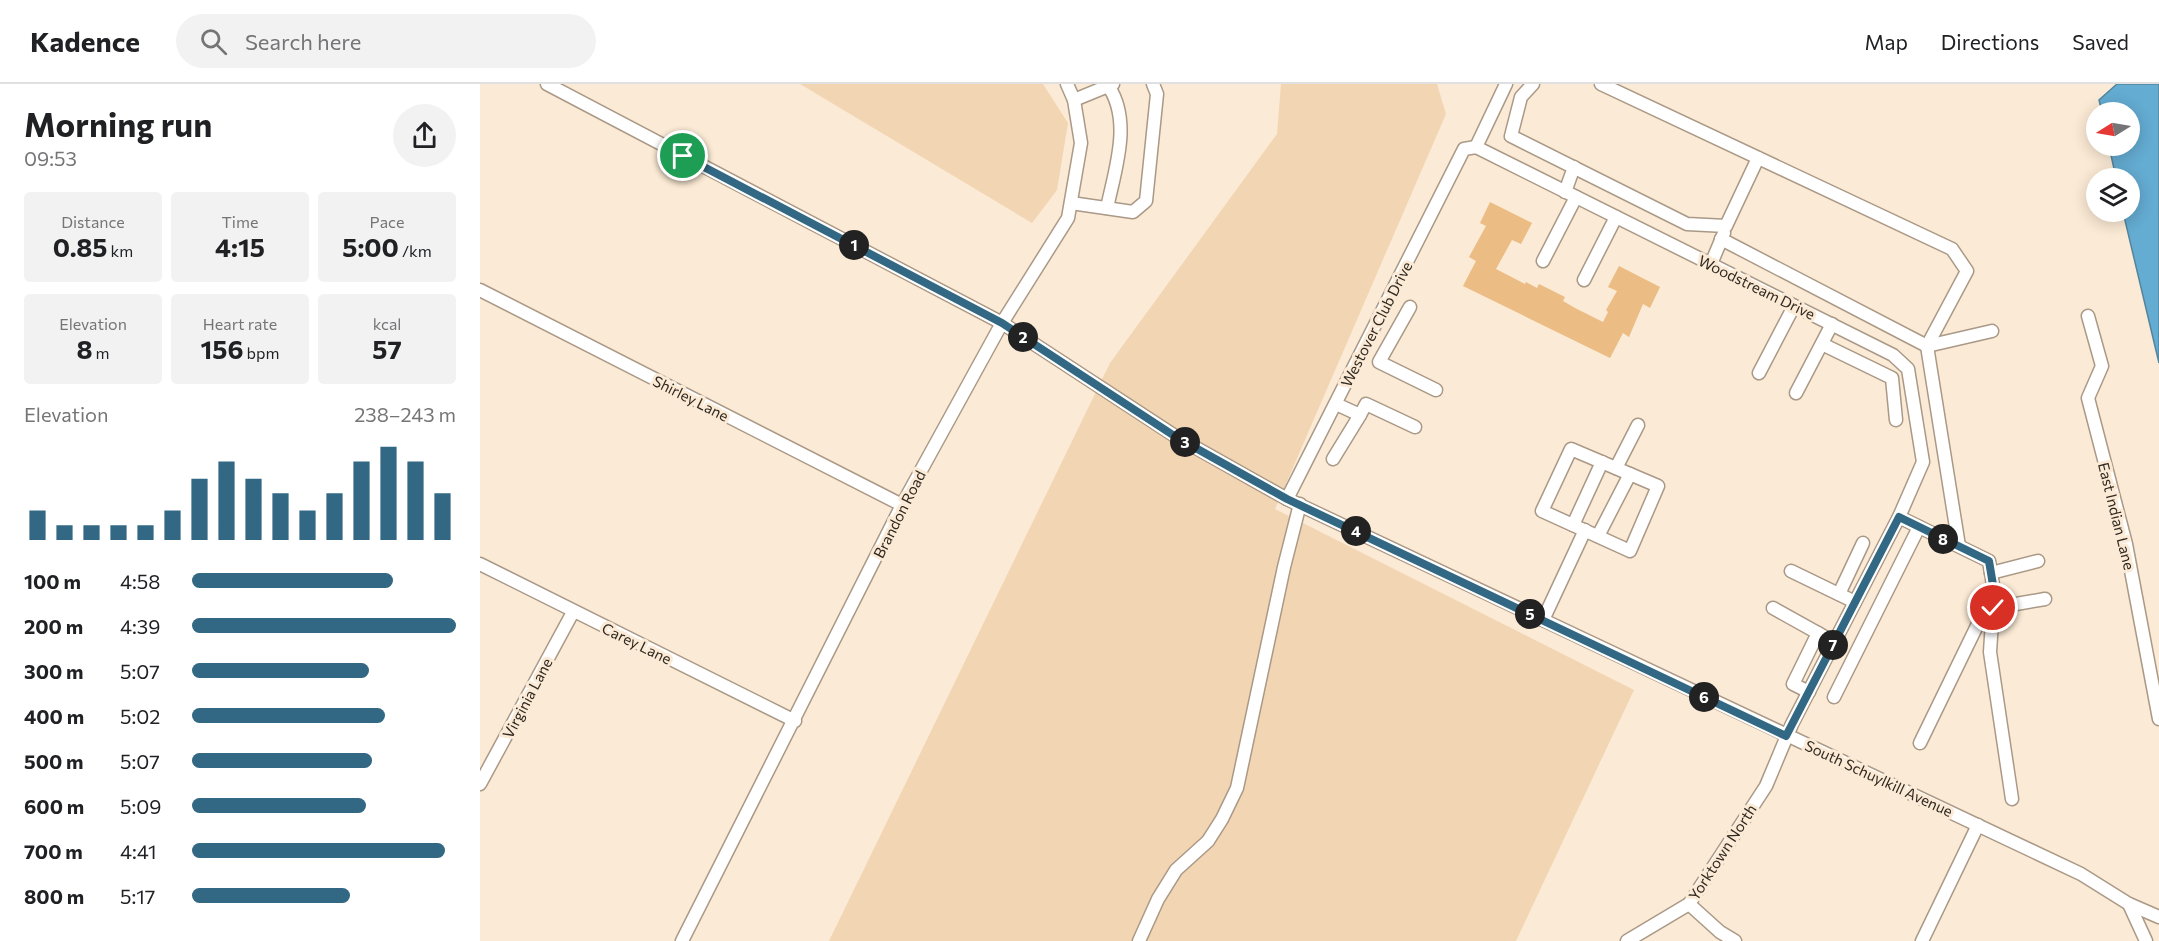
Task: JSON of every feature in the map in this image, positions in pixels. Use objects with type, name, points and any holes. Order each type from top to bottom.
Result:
[{"type":"street","name":"South Schuylkill Avenue","points":[[547,84],[1002,323],[1176,437],[1287,499],[2081,874],[2129,904],[2159,917]]},
{"type":"street","name":"Brandon Road","points":[[682,941],[902,505],[1002,323],[1068,218],[1081,143],[1074,100],[1067,84]]},
{"type":"street","points":[[1071,203],[1133,212],[1146,201],[1157,94],[1153,84]]},
{"type":"street","name":"Westover Club Drive","points":[[1287,499],[1366,344],[1506,84]]},
{"type":"street","points":[[1533,84],[1521,97],[1511,136],[1687,224],[1726,226]]},
{"type":"street","points":[[1600,84],[1952,249],[1966,271],[1927,346],[1959,546]]},
{"type":"street","points":[[1074,100],[1110,85],[1117,100],[1121,136],[1107,208]]},
{"type":"street","name":"Woodstream Drive","points":[[1470,148],[1616,217],[1893,355],[1908,369],[1923,462],[1899,517]]},
{"type":"street","points":[[1711,264],[1758,158]]},
{"type":"street","points":[[1543,261],[1571,195],[1574,167]]},
{"type":"street","points":[[1584,280],[1616,217]]},
{"type":"street","points":[[1721,239],[1927,346],[1992,331]]},
{"type":"street","name":"Shirley Lane","points":[[480,290],[902,505]]},
{"type":"street","points":[[1760,373],[1794,306]]},
{"type":"street","points":[[1410,307],[1379,362],[1436,390]]},
{"type":"street","name":"East Indian Lane","points":[[2088,316],[2102,366],[2088,398],[2126,544],[2159,719]]},
{"type":"street","points":[[1796,393],[1832,324]]},
{"type":"street","points":[[1366,344],[1384,353]]},
{"type":"street","points":[[1822,344],[1892,378],[1896,420]]},
{"type":"street","points":[[1336,404],[1360,415]]},
{"type":"street","points":[[1333,459],[1366,404],[1415,427]]},
{"type":"street","points":[[1616,468],[1638,425]]},
{"type":"street","points":[[1571,449],[1602,462],[1658,486],[1630,551],[1542,511],[1571,449]]},
{"type":"street","points":[[1573,525],[1602,462]]},
{"type":"street","points":[[1598,536],[1630,474]]},
{"type":"street","points":[[1139,941],[1158,899],[1176,870],[1208,841],[1237,788],[1284,567],[1300,504]]},
{"type":"street","points":[[1899,517],[1989,561],[1994,591],[1990,652],[2012,799]]},
{"type":"street","name":"Yorktown North","points":[[1627,941],[1689,904],[1766,786],[1786,736],[1899,517]]},
{"type":"street","points":[[1834,697],[1919,527]]},
{"type":"street","points":[[1543,620],[1585,530]]},
{"type":"street","points":[[1839,594],[1863,543]]},
{"type":"street","points":[[1991,573],[2038,561]]},
{"type":"street","name":"Carey Lane","points":[[480,564],[795,721]]},
{"type":"street","points":[[1791,571],[1855,602]]},
{"type":"street","points":[[1920,742],[1994,591]]},
{"type":"street","points":[[1993,608],[2045,599]]},
{"type":"street","points":[[1773,608],[1834,642]]},
{"type":"street","name":"Virginia Lane","points":[[480,784],[573,612]]},
{"type":"street","points":[[1809,692],[1793,684],[1818,633]]},
{"type":"street","points":[[1922,941],[1978,825]]},
{"type":"street","points":[[1689,904],[1720,932],[1735,941]]},
{"type":"street","points":[[2129,904],[2146,941]]},
{"type":"shaded area","points":[[800,84],[1043,84],[1068,123],[1057,190],[1032,223]]},
{"type":"shaded area","points":[[1281,84],[1437,84],[1446,114],[1275,509],[1634,690],[1516,941],[829,941],[1110,363],[1277,134]]},
{"type":"water","points":[[2117,84],[2159,84],[2159,363],[2125,222],[2140,222],[2140,168],[2114,168],[2111,156],[2140,156],[2140,102],[2100,102]]},
{"type":"building","points":[[1490,202],[1532,223],[1521,244],[1512,240],[1496,269],[1525,284],[1526,282],[1537,288],[1539,284],[1565,297],[1563,301],[1603,322],[1608,312],[1606,310],[1617,291],[1608,287],[1619,266],[1660,287],[1650,308],[1643,304],[1629,337],[1623,333],[1610,358],[1463,286],[1476,261],[1469,257],[1486,226],[1480,223]]},
{"type":"route","points":[[683,156],[1002,323],[1176,437],[1287,499],[1786,736],[1899,517],[1989,561],[1994,591],[1993,608]]}]
